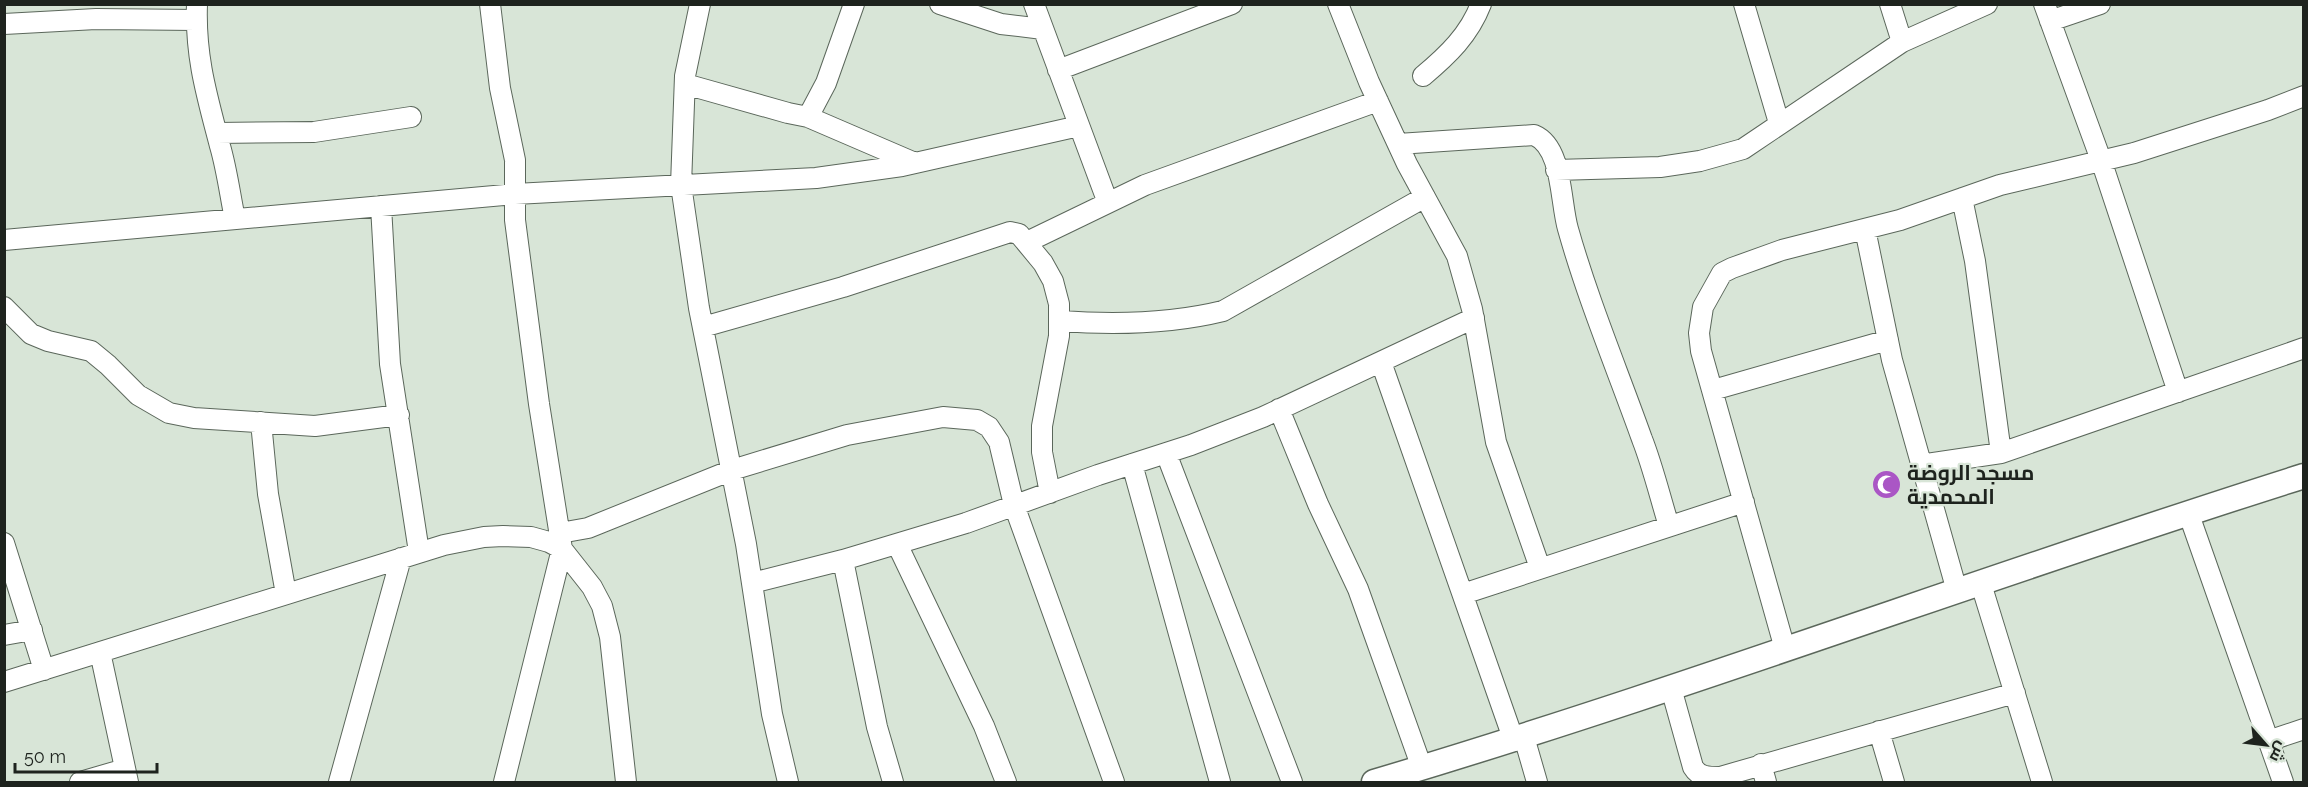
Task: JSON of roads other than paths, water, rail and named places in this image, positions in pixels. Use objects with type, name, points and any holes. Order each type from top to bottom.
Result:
[{"type":"street","points":[[490,4],[500,88],[515,160],[515,220],[560,541],[504,783]]},
{"type":"street","points":[[700,4],[691,42],[685,84],[681,185],[704,327],[752,583],[772,714],[788,783]]},
{"type":"street","points":[[808,117],[826,83],[854,4]]},
{"type":"street","points":[[940,4],[1000,24],[1043,29]]},
{"type":"street","points":[[1034,4],[1108,203]]},
{"type":"street","points":[[1058,70],[1232,4]]},
{"type":"street","points":[[1338,4],[1398,144],[1457,256],[1474,318],[1496,442],[1540,568]]},
{"type":"street","points":[[1423,76],[1450,53],[1470,28],[1481,4]]},
{"type":"street","points":[[1744,4],[1779,123]]},
{"type":"street","points":[[1890,4],[1902,42]]},
{"type":"street","points":[[1556,170],[1628,169],[1700,161],[1743,149],[1902,42],[1987,4]]},
{"type":"street","points":[[2100,4],[2046,10],[2101,160],[2178,392]]},
{"type":"street","points":[[4,24],[197,12],[199,57],[208,107],[217,133],[235,219]]},
{"type":"street","points":[[685,84],[788,114],[808,117],[915,163]]},
{"type":"street","points":[[1785,649],[1701,351],[1699,326],[1708,294],[1722,273],[1782,250],[1900,220],[2000,185],[2167,142],[2268,110],[2304,96]]},
{"type":"street","points":[[1027,242],[1145,185],[1378,101]]},
{"type":"street","points":[[217,133],[314,132],[411,117]]},
{"type":"street","points":[[4,240],[515,194],[816,178],[915,163],[1079,126]]},
{"type":"street","points":[[1398,144],[1534,135],[1546,143],[1554,158],[1566,222],[1575,255],[1644,442],[1669,526]]},
{"type":"street","points":[[1060,321],[1112,325],[1203,316],[1223,311],[1425,197]]},
{"type":"street","points":[[1962,198],[1975,261],[2001,453]]},
{"type":"street","points":[[339,783],[410,555],[399,415],[390,364],[381,206]]},
{"type":"street","points":[[1864,229],[1888,340],[1920,465],[1957,591]]},
{"type":"street","points":[[704,327],[843,287],[1010,232],[1018,234],[1027,242],[1053,281],[1057,293],[1060,321],[1042,426],[1042,452],[1050,492]]},
{"type":"street","points":[[4,307],[30,334],[48,341],[91,351],[138,396],[169,413],[194,418],[315,426],[399,415]]},
{"type":"street","points":[[752,583],[897,544],[1201,441],[1279,409],[1474,318]]},
{"type":"street","points":[[1713,390],[1888,340]]},
{"type":"street","points":[[1920,465],[2001,453],[2304,348]]},
{"type":"street","points":[[1381,362],[1463,594],[1537,783]]},
{"type":"street","points":[[1279,409],[1318,504],[1358,589],[1422,768]]},
{"type":"street","points":[[4,682],[444,544],[503,536],[531,537],[549,542],[560,541],[732,470],[847,435],[943,417],[973,419],[988,427],[999,442],[1014,506],[1114,783]]},
{"type":"street","points":[[261,422],[268,494],[285,594]]},
{"type":"street","points":[[1166,453],[1292,783]]},
{"type":"street","points":[[1132,464],[1220,783]]},
{"type":"street","points":[[1374,783],[1519,739],[2188,512],[2304,476]]},
{"type":"street","points":[[1463,594],[1744,502]]},
{"type":"street","points":[[2188,512],[2283,783]]},
{"type":"street","points":[[560,541],[592,587],[602,606],[610,637],[626,783]]},
{"type":"street","points":[[4,543],[44,670]]},
{"type":"street","points":[[897,544],[984,726],[1006,783]]},
{"type":"street","points":[[843,560],[877,727],[893,783]]},
{"type":"street","points":[[1981,584],[2042,783]]},
{"type":"street","points":[[4,635],[32,630]]},
{"type":"street","points":[[80,783],[126,776],[100,652]]},
{"type":"street","points":[[1671,688],[1696,771],[1704,777],[1764,773],[1879,731],[2014,693]]},
{"type":"street","points":[[2268,741],[2304,729]]},
{"type":"street","points":[[1879,731],[1894,783]]},
{"type":"place","name":"مسجد الروضة المحمدية","points":[[1886,485]]}]
